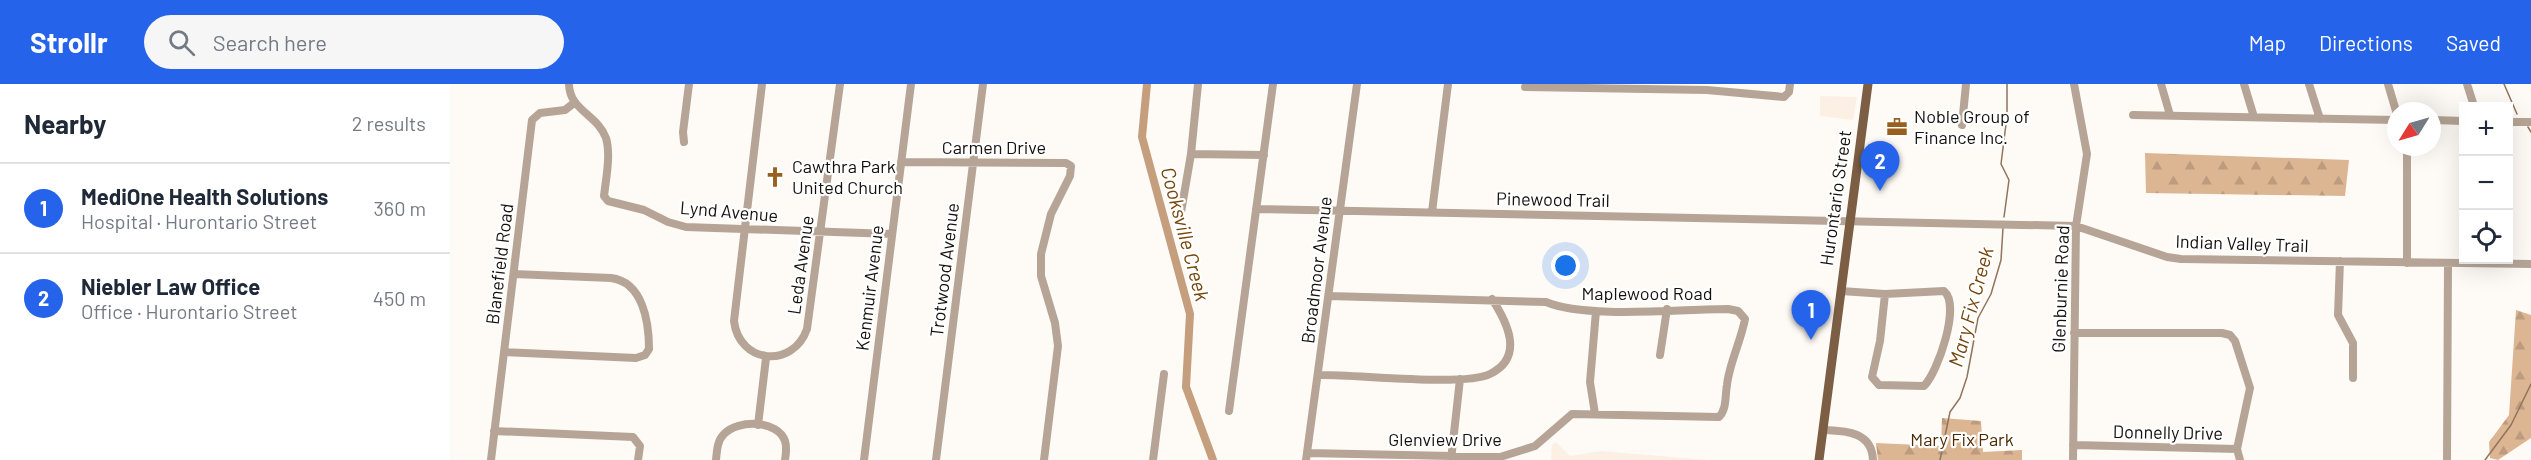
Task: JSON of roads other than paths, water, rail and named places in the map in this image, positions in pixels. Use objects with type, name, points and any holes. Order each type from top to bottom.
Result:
[{"type":"main road","name":"Hurontario Street","points":[[1819,460],[1869,84]]},
{"type":"street","points":[[569,84],[574,103]]},
{"type":"street","points":[[684,142],[683,132],[689,84]]},
{"type":"street","points":[[758,425],[766,358],[746,347],[735,328],[762,84]]},
{"type":"street","name":"Leda Avenue","points":[[766,358],[789,352],[804,336],[840,84]]},
{"type":"street","name":"Kenmuir Avenue","points":[[864,460],[911,84]]},
{"type":"street","name":"Trotwood Avenue","points":[[936,460],[983,84]]},
{"type":"street","points":[[1180,218],[1191,154],[1198,84]]},
{"type":"street","points":[[1229,411],[1273,84]]},
{"type":"street","name":"Broadmoor Avenue","points":[[1307,456],[1357,84]]},
{"type":"street","points":[[1432,212],[1448,84]]},
{"type":"street","points":[[1525,87],[1707,87],[1784,97],[1787,95],[1790,84]]},
{"type":"street","points":[[1962,125],[1966,84]]},
{"type":"street","name":"Glenburnie Road","points":[[2073,460],[2076,226],[2087,154],[2074,84]]},
{"type":"street","points":[[2161,84],[2170,115]]},
{"type":"street","points":[[2244,84],[2254,117]]},
{"type":"street","points":[[2309,84],[2320,119]]},
{"type":"street","points":[[2388,84],[2393,102]]},
{"type":"street","points":[[2467,84],[2473,102]]},
{"type":"street","name":"Lynd Avenue","points":[[574,103],[594,120],[606,138],[606,200],[644,210],[668,222],[686,227],[745,231],[892,234]]},
{"type":"street","name":"Blanefield Road","points":[[491,460],[532,120],[540,112],[565,110],[574,103]]},
{"type":"street","points":[[2133,115],[2387,120]]},
{"type":"street","points":[[2441,120],[2459,121]]},
{"type":"street","points":[[2513,122],[2531,122]]},
{"type":"street","points":[[1191,154],[1264,155]]},
{"type":"street","points":[[2407,156],[2407,263]]},
{"type":"street","name":"Carmen Drive","points":[[901,162],[1066,163],[1072,168],[1051,214],[1041,254],[1041,276],[1055,323],[1058,346],[1044,460]]},
{"type":"street","name":"Pinewood Trail","points":[[1256,209],[1850,221]]},
{"type":"street","name":"Indian Valley Trail","points":[[1850,221],[2076,226],[2167,257],[2531,264]]},
{"type":"street","points":[[2340,261],[2338,315],[2353,343],[2353,378]]},
{"type":"street","points":[[2446,460],[2448,263]]},
{"type":"street","points":[[505,352],[636,358],[645,355],[649,349],[642,305],[633,289],[624,281],[614,278],[514,274]]},
{"type":"street","points":[[1840,291],[1885,294],[1944,291],[1950,299],[1950,313],[1944,347],[1927,384],[1921,386],[1879,385],[1872,377],[1880,341],[1885,294]]},
{"type":"street","name":"Maplewood Road","points":[[1329,296],[1546,302],[1562,309],[1596,311],[1667,309],[1738,311],[1745,319],[1740,344],[1727,380],[1723,413],[1719,417],[1713,417]]},
{"type":"street","points":[[1319,375],[1460,379],[1491,374],[1505,359],[1511,345],[1506,321],[1492,299]]},
{"type":"street","points":[[1660,355],[1667,309]]},
{"type":"street","points":[[1595,414],[1590,382],[1596,311]]},
{"type":"street","name":"Donnelly Drive","points":[[2073,445],[2238,449],[2250,388],[2235,341],[2230,335],[2222,333],[2074,333]]},
{"type":"street","points":[[1153,460],[1164,374]]},
{"type":"street","points":[[1451,459],[1460,379]]},
{"type":"street","name":"Glenview Drive","points":[[1307,456],[1451,459],[1500,457],[1535,446],[1572,414],[1713,417]]},
{"type":"street","points":[[716,460],[718,443],[725,433],[735,426],[758,425],[780,432],[785,441],[785,460]]},
{"type":"street","points":[[1823,430],[1862,436],[1869,443],[1873,460]]},
{"type":"street","points":[[494,431],[633,437],[640,446],[638,460]]},
{"type":"street","points":[[2238,449],[2240,460]]},
{"type":"waterway","name":"Cooksville Creek","points":[[1147,84],[1142,137],[1190,314],[1186,387],[1213,460]]},
{"type":"waterway","name":"Mary Fix Creek","points":[[2004,217],[2009,180],[2001,164],[2007,116],[2007,84]]},
{"type":"waterway","points":[[2504,84],[2517,114]]},
{"type":"waterway","points":[[2528,127],[2531,132]]},
{"type":"waterway","name":"Mary Fix Creek","points":[[1940,460],[1950,412],[1960,398],[1967,377],[1978,318],[1991,294],[2001,260],[2003,228]]},
{"type":"waterway","points":[[2485,460],[2511,425],[2531,384]]},
{"type":"place","name":"Noble Group of Finance Inc.","points":[[1897,127]]},
{"type":"place","name":"Cawthra Park United Church","points":[[775,177]]},
{"type":"place","name":"Niebler Law Office","points":[[1880,191]]},
{"type":"place","name":"MediOne Health Solutions","points":[[1811,340]]},
{"type":"park label","name":"Mary Fix Park","points":[[1962,440]]}]
